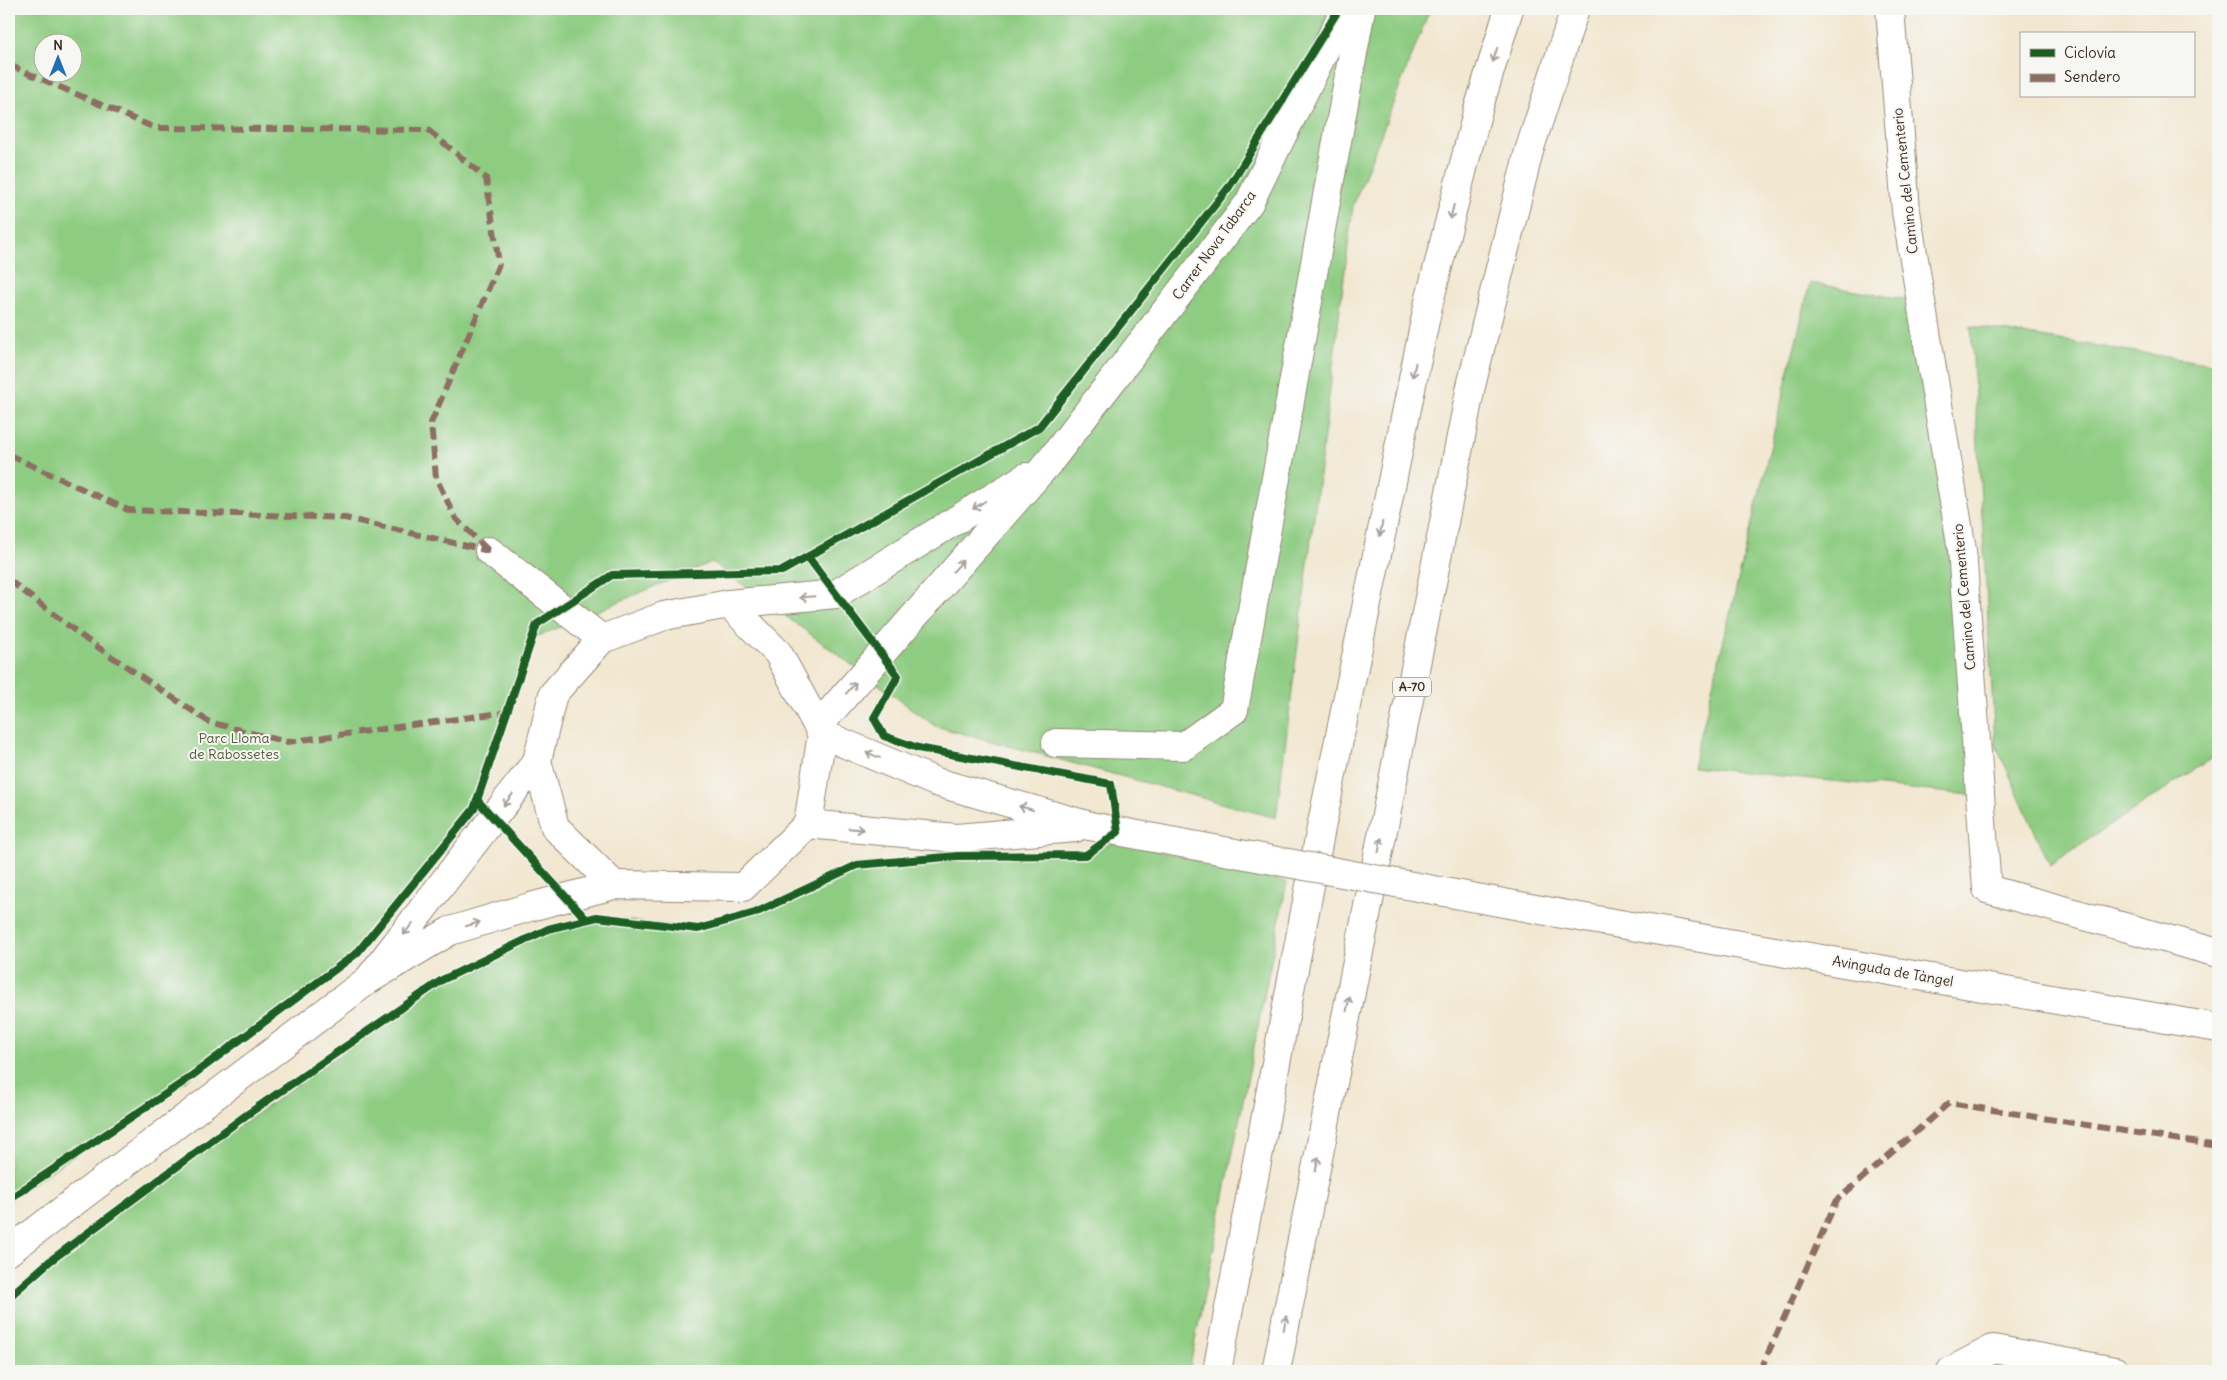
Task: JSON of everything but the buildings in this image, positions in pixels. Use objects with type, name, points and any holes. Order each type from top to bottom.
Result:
[{"type":"main road","name":"Carrer Nova Tabarca","points":[[821,729],[1050,461],[1249,203],[1345,9]]},
{"type":"main road","points":[[1056,743],[1184,746],[1234,710],[1361,9]]},
{"type":"main road","points":[[1216,1371],[1322,823],[1428,306],[1477,113],[1509,9]]},
{"type":"main road","name":"A-70","points":[[1276,1371],[1471,386],[1529,150],[1575,9]]},
{"type":"main road","name":"Camino del Cementerio","points":[[1890,9],[1906,211],[1962,550],[1987,889],[2218,953]]},
{"type":"main road","points":[[368,980],[538,761],[553,694],[602,639],[664,616],[729,604],[836,594],[1050,461]]},
{"type":"main road","points":[[489,551],[602,639]]},
{"type":"main road","points":[[729,604],[778,653],[821,729],[936,782],[1090,826]]},
{"type":"main road","points":[[9,1251],[368,980],[450,931],[530,907],[614,885],[743,887],[808,824],[821,729]]},
{"type":"main road","points":[[538,761],[556,827],[614,885]]},
{"type":"main road","points":[[808,824],[956,838],[1090,826]]},
{"type":"main road","name":"Avinguda de Tàngel","points":[[1090,826],[1568,915],[2218,1028]]},
{"type":"main road","points":[[1951,1371],[1993,1350],[2115,1371]]},
{"type":"green space","name":"Parc Lloma de Rabossetes","points":[[9,9],[1430,9],[1353,206],[1276,818],[935,726],[712,562],[529,640],[477,800],[357,953],[182,1083],[9,1199]]},
{"type":"green space","points":[[1810,283],[1921,302],[1980,796],[1693,767]]},
{"type":"green space","points":[[1971,326],[2218,365],[2218,754],[2050,865],[1995,743]]},
{"type":"green space","points":[[1116,841],[1287,882],[1189,1371],[9,1371],[9,1297],[50,1261],[448,977],[548,929],[597,917],[698,929],[755,913],[857,865],[957,856],[1086,855]]},
{"type":"marked path","points":[[9,65],[155,128],[428,130],[486,178],[499,264],[431,423],[436,478],[456,519],[489,551]]},
{"type":"marked path","points":[[9,455],[128,510],[345,518],[489,551]]},
{"type":"marked path","points":[[9,580],[87,640],[209,722],[287,742],[508,712]]},
{"type":"marked path","points":[[1760,1371],[1837,1200],[1949,1103],[2218,1146]]},
{"type":"cycle path","points":[[9,1199],[182,1083],[357,953],[474,809],[537,624],[612,575],[782,571],[1039,427],[1229,187],[1339,9]]},
{"type":"cycle path","points":[[9,1297],[50,1261],[245,1116],[442,980],[548,929],[597,917],[698,929],[755,913],[857,865],[957,856],[1086,855],[1118,832],[1111,784],[918,748],[884,736],[874,718],[898,676],[808,557]]},
{"type":"cycle path","points":[[477,800],[586,919]]}]
